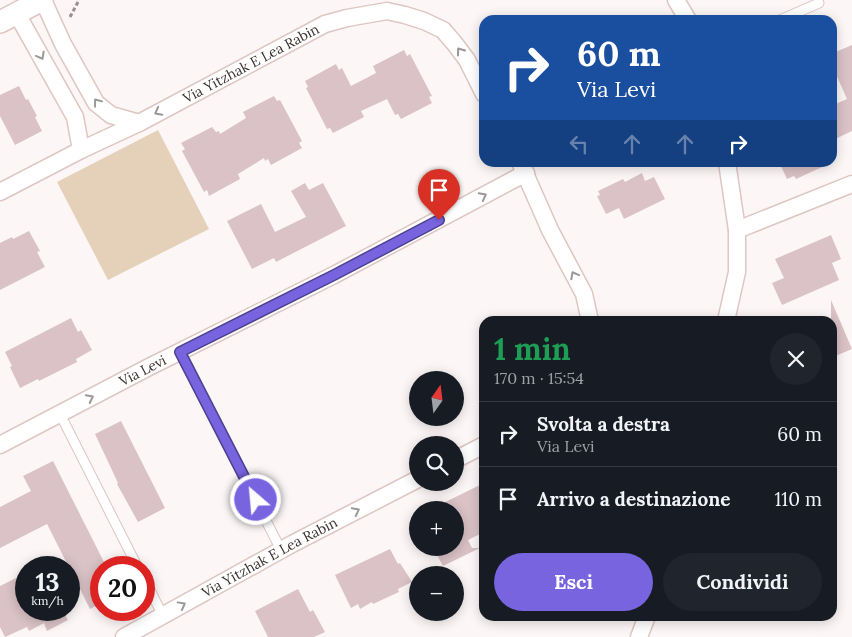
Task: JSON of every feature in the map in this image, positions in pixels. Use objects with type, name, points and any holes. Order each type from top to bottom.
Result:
[{"type":"street","points":[[81,150],[75,117],[8,18],[42,0],[63,44],[96,103],[112,115],[139,123]]},
{"type":"street","points":[[676,0],[685,15]]},
{"type":"street","name":"Via Yitzhak E Lea Rabin","points":[[0,192],[81,150],[139,123],[325,24],[370,13],[387,12],[405,15],[443,30],[467,60],[479,84]]},
{"type":"street","points":[[727,316],[737,272],[737,230],[728,167]]},
{"type":"street","points":[[523,168],[550,230],[584,294],[589,316]]},
{"type":"street","name":"Via Levi","points":[[0,445],[334,275],[523,168]]},
{"type":"street","points":[[737,230],[852,184]]},
{"type":"street","points":[[464,455],[479,448]]},
{"type":"street","name":"Via Yitzhak E Lea Rabin","points":[[124,637],[152,625],[281,550],[409,484]]},
{"type":"street","points":[[639,637],[645,621]]},
{"type":"lane","points":[[791,15],[819,3]]},
{"type":"lane","points":[[180,352],[281,550]]},
{"type":"lane","points":[[60,414],[132,556]]},
{"type":"shaded area","points":[[158,130],[209,229],[108,280],[57,182]]},
{"type":"building","points":[[852,45],[852,131],[837,138],[837,103],[847,99],[837,76],[837,51]]},
{"type":"building","points":[[404,50],[407,56],[410,54],[432,96],[429,97],[432,103],[401,119],[398,114],[395,115],[387,99],[361,111],[364,117],[333,133],[330,128],[327,129],[306,88],[308,87],[305,81],[336,64],[339,70],[342,68],[351,86],[376,73],[373,66]]},
{"type":"building","points":[[19,86],[37,116],[35,117],[42,131],[15,145],[0,116],[0,95]]},
{"type":"building","points":[[274,96],[277,101],[280,100],[302,141],[299,143],[302,148],[271,165],[268,159],[265,161],[264,158],[238,174],[240,179],[209,196],[207,190],[204,192],[182,151],[185,149],[181,143],[212,127],[216,132],[219,131],[220,134],[246,118],[243,112]]},
{"type":"building","points":[[781,167],[822,167],[796,179],[794,176],[787,179]]},
{"type":"building","points":[[642,173],[645,181],[654,177],[665,199],[624,219],[619,208],[606,214],[597,196],[600,195],[598,191],[623,179],[625,182]]},
{"type":"building","points":[[305,183],[309,190],[323,183],[346,226],[276,262],[274,258],[252,269],[227,221],[261,204],[275,232],[306,217],[291,191]]},
{"type":"building","points":[[29,231],[40,251],[37,252],[45,267],[0,290],[0,243]]},
{"type":"building","points":[[831,235],[841,259],[832,263],[839,280],[782,305],[772,283],[784,278],[775,259]]},
{"type":"building","points":[[831,300],[852,349],[837,355],[837,316],[831,316]]},
{"type":"building","points":[[71,318],[78,332],[81,330],[92,350],[76,359],[77,362],[39,381],[38,379],[20,388],[5,352]]},
{"type":"building","points":[[121,421],[165,508],[138,522],[117,484],[95,434]]},
{"type":"building","points":[[53,461],[101,556],[90,556],[90,609],[80,589],[80,556],[63,556],[47,524],[0,548],[0,507],[31,491],[23,476]]},
{"type":"building","points":[[479,485],[479,534],[468,540],[472,548],[479,548],[464,556],[464,501],[447,501]]},
{"type":"building","points":[[390,549],[398,564],[400,563],[409,577],[409,584],[398,589],[399,592],[373,604],[372,602],[360,609],[358,604],[351,608],[335,575]]},
{"type":"building","points":[[437,556],[464,556],[443,566]]},
{"type":"building","points":[[15,578],[15,621],[66,621],[47,631],[44,623],[29,631],[27,627],[5,637],[0,627],[0,586]]},
{"type":"building","points":[[298,589],[310,612],[313,610],[325,632],[314,637],[268,637],[255,611]]},
{"type":"route","points":[[256,500],[180,352],[439,220]]}]
